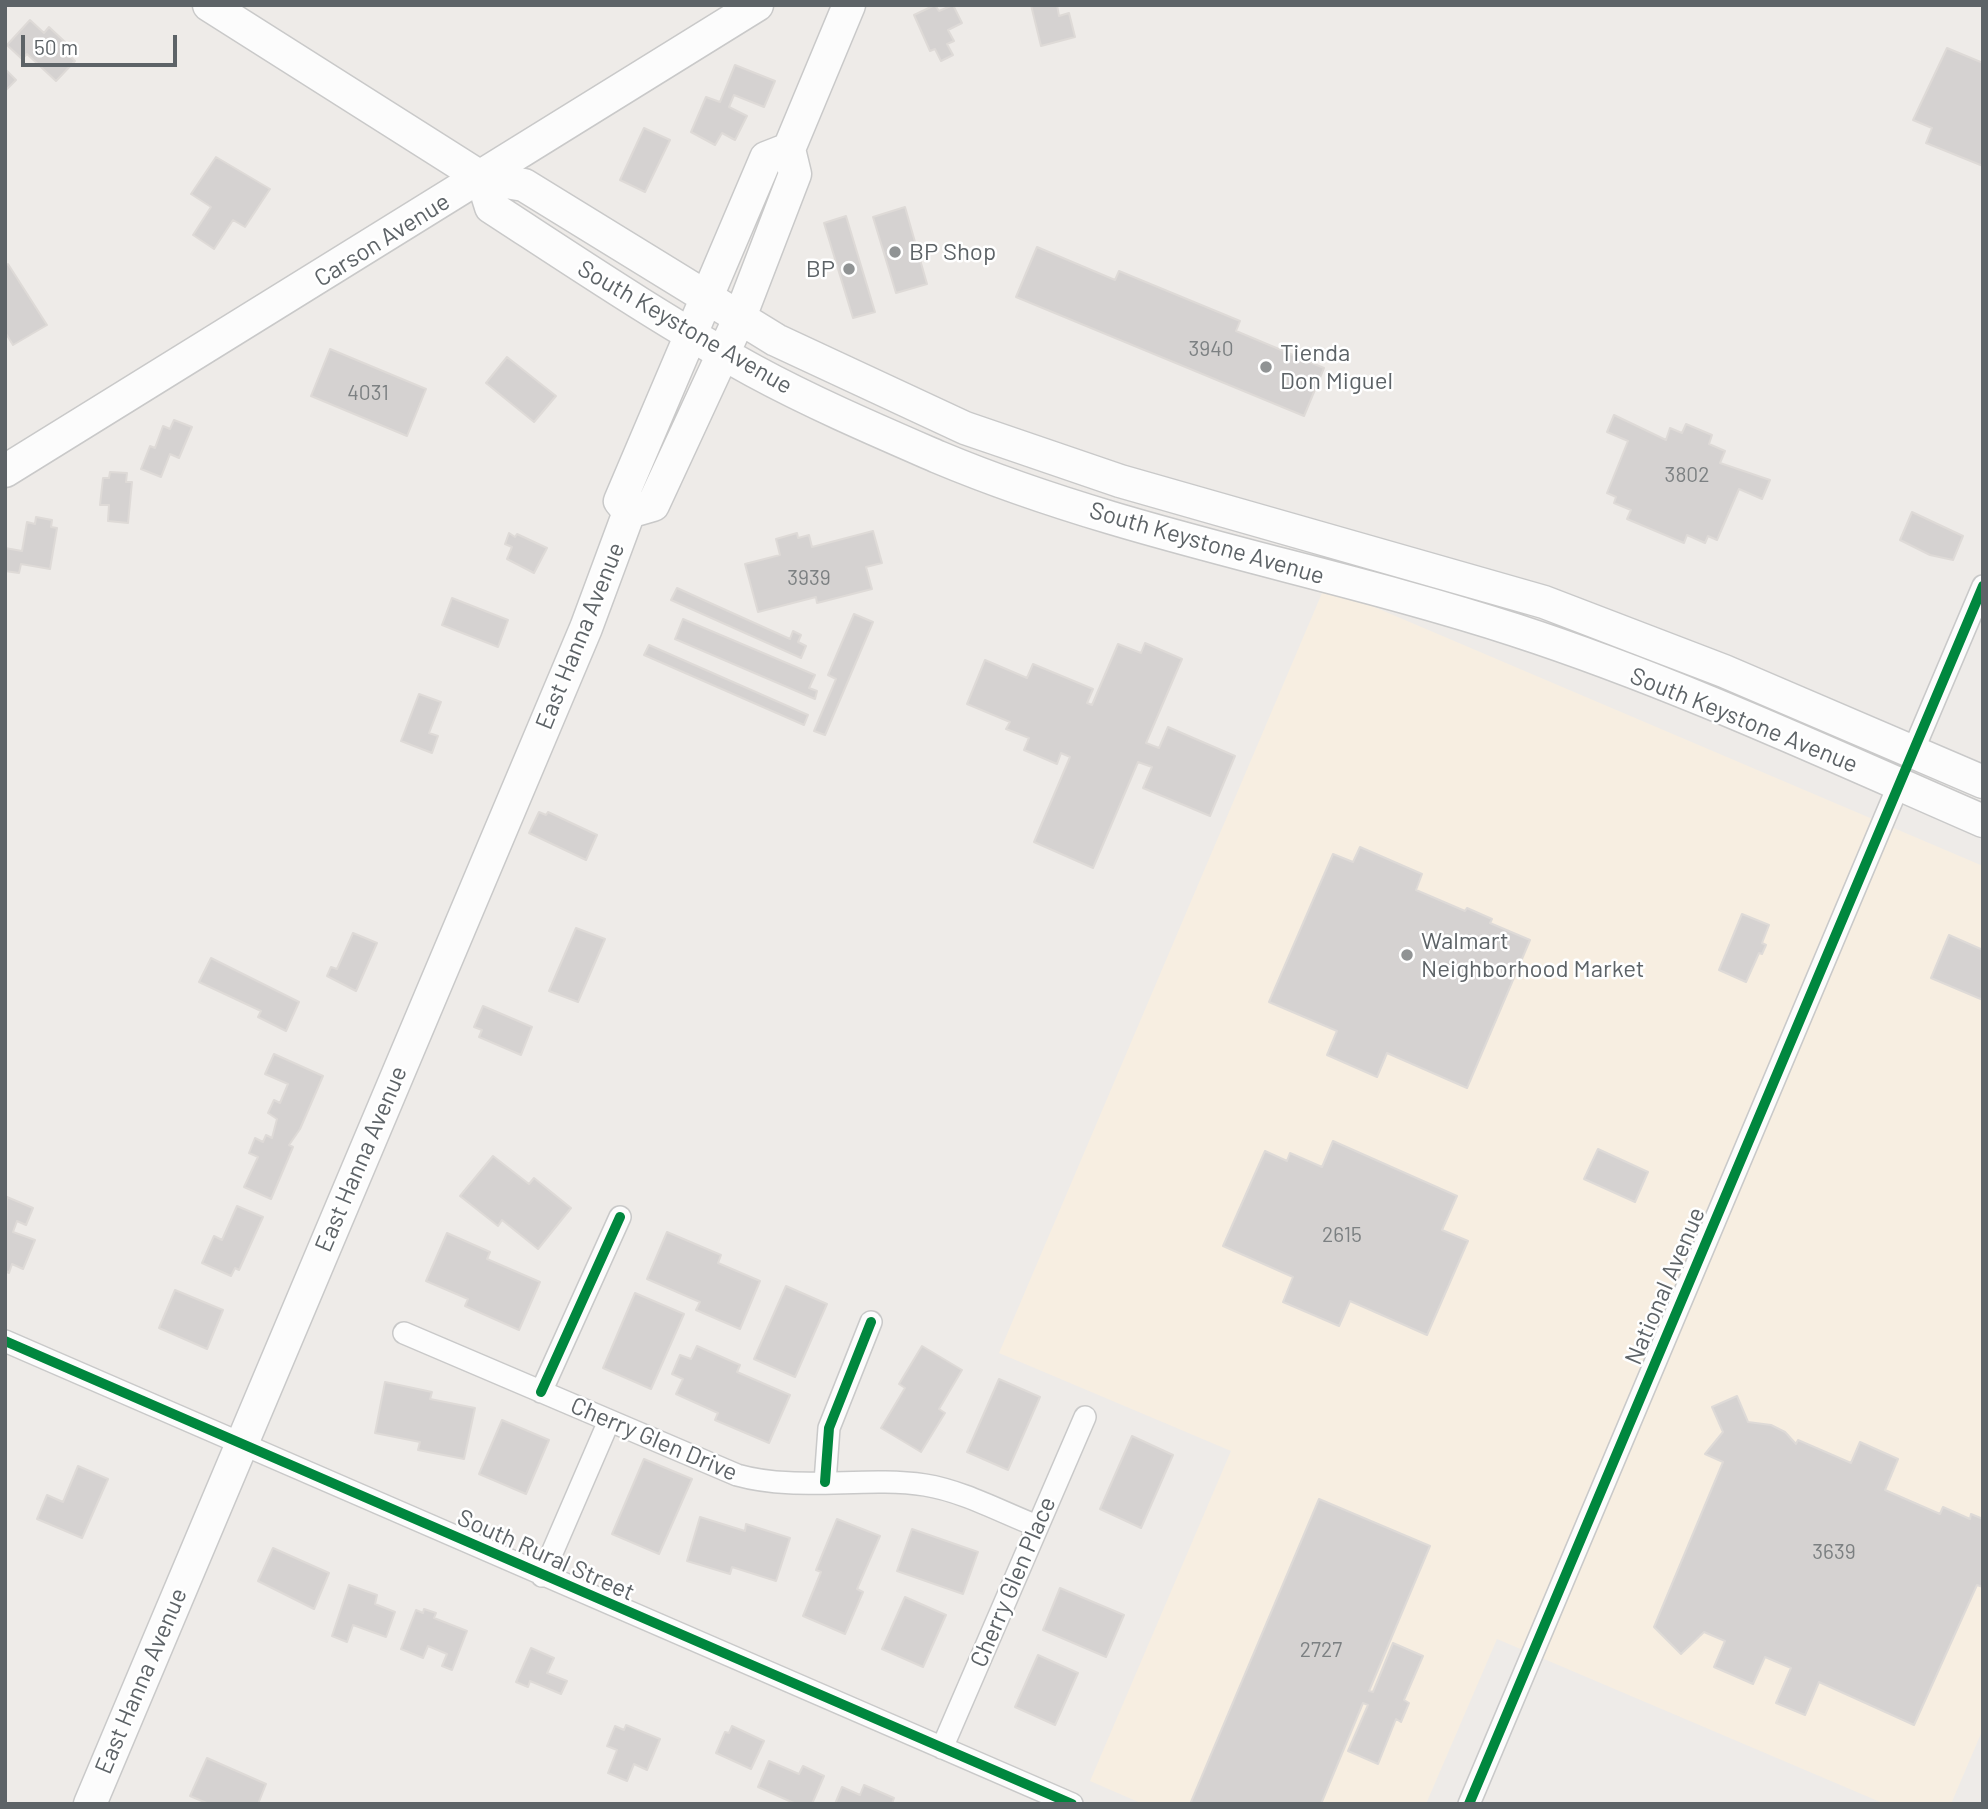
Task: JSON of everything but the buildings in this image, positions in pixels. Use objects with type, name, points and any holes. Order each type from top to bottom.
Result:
[{"type":"main road","name":"South Keystone Avenue","points":[[209,5],[481,178],[524,185],[808,358],[987,437],[1119,481],[1486,583],[1594,620],[1724,670],[1983,782]]},
{"type":"main road","name":"Carson Avenue","points":[[5,471],[757,5]]},
{"type":"main road","name":"East Hanna Avenue","points":[[629,512],[653,505],[670,475],[740,317],[795,174],[789,149],[849,5]]},
{"type":"main road","name":"East Hanna Avenue","points":[[629,512],[620,500],[689,333],[708,297],[766,158],[789,149]]},
{"type":"main road","name":"South Keystone Avenue","points":[[481,178],[491,207],[722,353],[828,408],[1018,488],[1105,516],[1515,630],[1665,685],[1983,821]]},
{"type":"main road","name":"East Hanna Avenue","points":[[90,1804],[581,640],[629,512]]},
{"type":"main road","points":[[1300,569],[1308,533]]},
{"type":"street","points":[[1913,751],[1983,586]]},
{"type":"street","name":"National Avenue","points":[[1469,1804],[1899,784]]},
{"type":"street","points":[[541,1392],[620,1217]]},
{"type":"street","points":[[825,1482],[829,1428],[871,1322]]},
{"type":"street","name":"Cherry Glen Drive","points":[[404,1333],[746,1478],[938,1488],[1037,1526]]},
{"type":"street","name":"South Rural Street","points":[[5,1341],[1072,1804]]},
{"type":"street","name":"Cherry Glen Place","points":[[942,1748],[1085,1417]]},
{"type":"street","points":[[542,1576],[609,1420]]},
{"type":"shaded area","points":[[1325,586],[1983,866],[1983,1729],[1951,1804],[1885,1804],[1497,1639],[1426,1804],[1143,1804],[1090,1781],[1231,1451],[999,1353]]},
{"type":"cycle path","points":[[1469,1804],[1983,586]]},
{"type":"cycle path","points":[[541,1392],[620,1217]]},
{"type":"cycle path","points":[[825,1482],[829,1428],[871,1322]]},
{"type":"cycle path","points":[[5,1341],[1072,1804]]},
{"type":"place","name":"BP Shop","points":[[895,252]]},
{"type":"place","name":"BP","points":[[849,269]]},
{"type":"place","name":"Tienda Don Miguel","points":[[1266,367]]},
{"type":"place","name":"Walmart Neighborhood Market","points":[[1407,955]]}]
